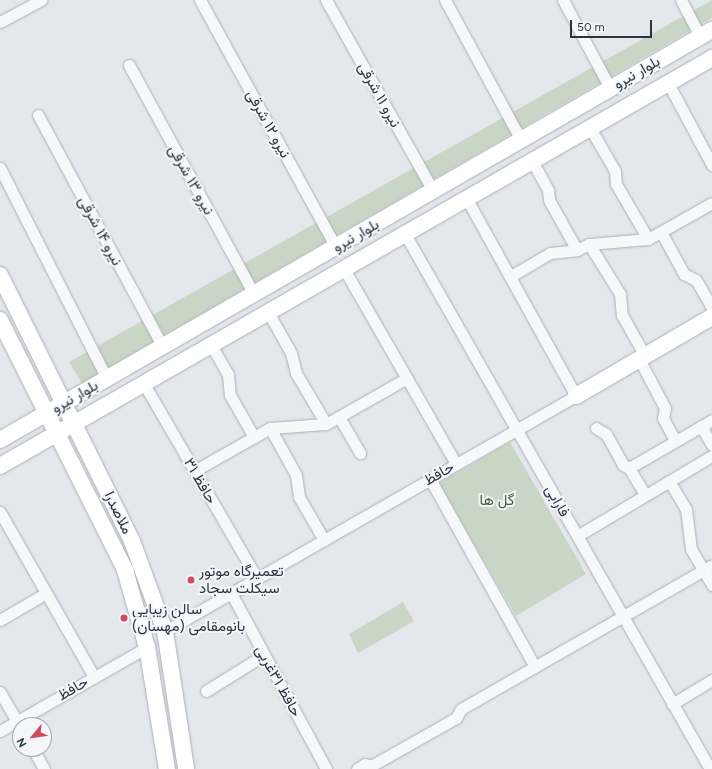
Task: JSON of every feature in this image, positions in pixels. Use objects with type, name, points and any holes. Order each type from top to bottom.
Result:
[{"type":"street","points":[[0,22],[40,0]]},
{"type":"street","name":"نیرو ۱۲ شرقی","points":[[200,0],[336,247]]},
{"type":"street","name":"نیرو ۱۱ شرقی","points":[[326,0],[433,191]]},
{"type":"street","points":[[445,0],[521,140]]},
{"type":"street","points":[[564,0],[610,88]]},
{"type":"street","points":[[681,0],[706,33]]},
{"type":"street","name":"بلوار نیرو","points":[[0,440],[706,33]]},
{"type":"street","name":"بلوار نیرو","points":[[0,466],[712,58]]},
{"type":"street","name":"نیرو ۱۳ شرقی","points":[[129,65],[254,294]]},
{"type":"street","points":[[668,83],[712,165]]},
{"type":"street","name":"نیرو ۱۴ شرقی","points":[[38,115],[163,347]]},
{"type":"street","points":[[590,128],[615,171],[616,184],[648,239]]},
{"type":"street","points":[[532,161],[548,190],[549,200],[577,250]]},
{"type":"street","points":[[0,168],[107,379]]},
{"type":"street","points":[[467,199],[511,276],[576,396]]},
{"type":"street","points":[[511,276],[550,253],[577,250],[589,244],[648,239],[712,204]]},
{"type":"street","points":[[662,232],[684,274],[696,280],[712,308]]},
{"type":"street","name":"فارابی","points":[[405,234],[710,769]]},
{"type":"street","points":[[589,244],[620,294],[622,315],[665,408],[663,418],[675,441]]},
{"type":"street","points":[[344,269],[456,464]]},
{"type":"street","name":"ملاصدرا","points":[[0,274],[132,541],[165,631],[186,769]]},
{"type":"street","points":[[268,312],[291,353],[296,373],[326,424]]},
{"type":"street","name":"حافظ","points":[[165,631],[712,317]]},
{"type":"street","name":"ملاصدرا","points":[[0,320],[125,570],[147,647],[167,769]]},
{"type":"street","points":[[211,345],[228,374],[230,395],[254,437]]},
{"type":"street","points":[[194,470],[270,428],[326,424],[407,378]]},
{"type":"street","name":"حافظ ۳۱","points":[[144,384],[257,578]]},
{"type":"street","points":[[339,417],[360,453]]},
{"type":"street","points":[[629,468],[712,420]]},
{"type":"street","points":[[701,426],[712,445]]},
{"type":"street","points":[[270,428],[296,475],[299,497],[324,540]]},
{"type":"street","points":[[596,428],[606,434],[623,465],[629,468],[645,495]]},
{"type":"street","points":[[577,536],[712,456]]},
{"type":"street","points":[[430,479],[535,667]]},
{"type":"street","points":[[669,481],[686,509],[691,548],[708,568],[712,585]]},
{"type":"street","points":[[0,512],[94,677]]},
{"type":"street","points":[[357,769],[365,764],[371,766],[456,718],[462,709],[708,568]]},
{"type":"street","points":[[0,620],[46,593]]},
{"type":"street","name":"حافظ ۳۱غربی","points":[[231,593],[326,769]]},
{"type":"street","name":"حافظ","points":[[29,717],[94,677],[147,647]]},
{"type":"street","points":[[206,691],[264,656]]},
{"type":"street","points":[[672,704],[712,680]]},
{"type":"street","points":[[0,692],[14,717]]},
{"type":"street","name":"حافظ","points":[[0,731],[12,726]]},
{"type":"street","points":[[37,757],[44,769]]},
{"type":"green space","points":[[712,0],[712,18],[82,383],[69,362]]},
{"type":"green space","name":"گل ها","points":[[510,442],[586,574],[516,616],[439,483]]},
{"type":"green space","points":[[403,602],[414,621],[358,653],[349,634]]},
{"type":"place","name":"تعمیرگاه موتور سیکلت سجاد","points":[[191,580]]},
{"type":"place","name":"سالن زیبایی بانومقامی (مهسان)","points":[[124,618]]}]
